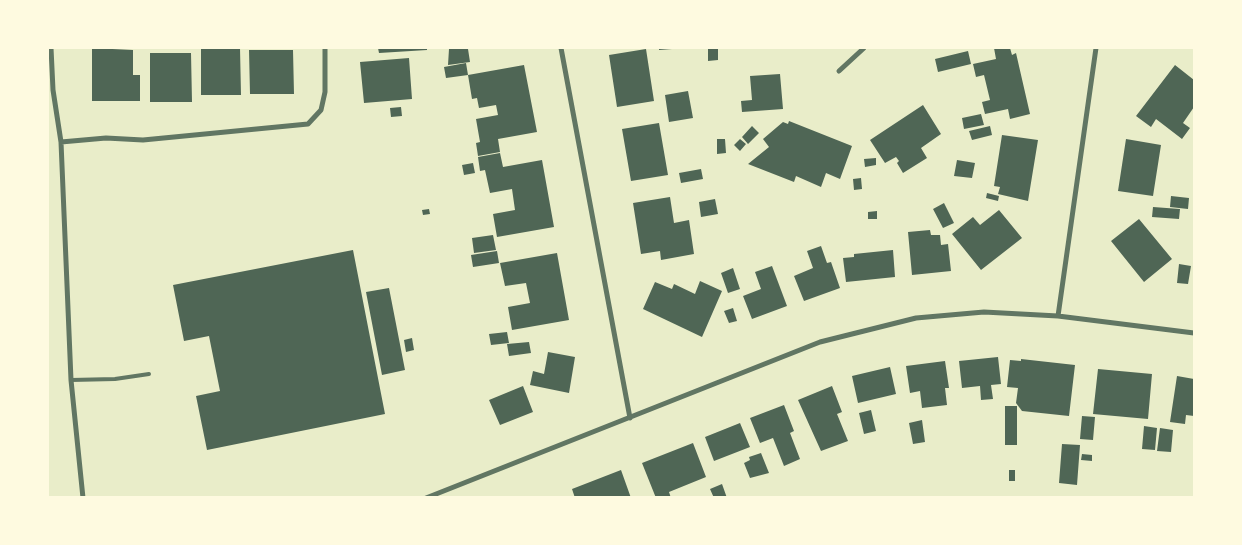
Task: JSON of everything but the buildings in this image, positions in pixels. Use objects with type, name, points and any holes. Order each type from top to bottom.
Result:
[{"type":"street","points":[[50,48],[53,90],[61,142],[71,380],[83,498]]},
{"type":"street","points":[[61,142],[106,138],[143,140],[308,124],[321,110],[325,92],[324,48]]},
{"type":"street","points":[[561,48],[630,418]]},
{"type":"street","points":[[839,71],[864,48]]},
{"type":"street","points":[[1058,316],[1096,48]]},
{"type":"street","points":[[426,498],[820,342],[916,318],[984,312],[1058,316],[1194,333]]},
{"type":"lane","points":[[71,380],[115,379],[149,374]]}]
